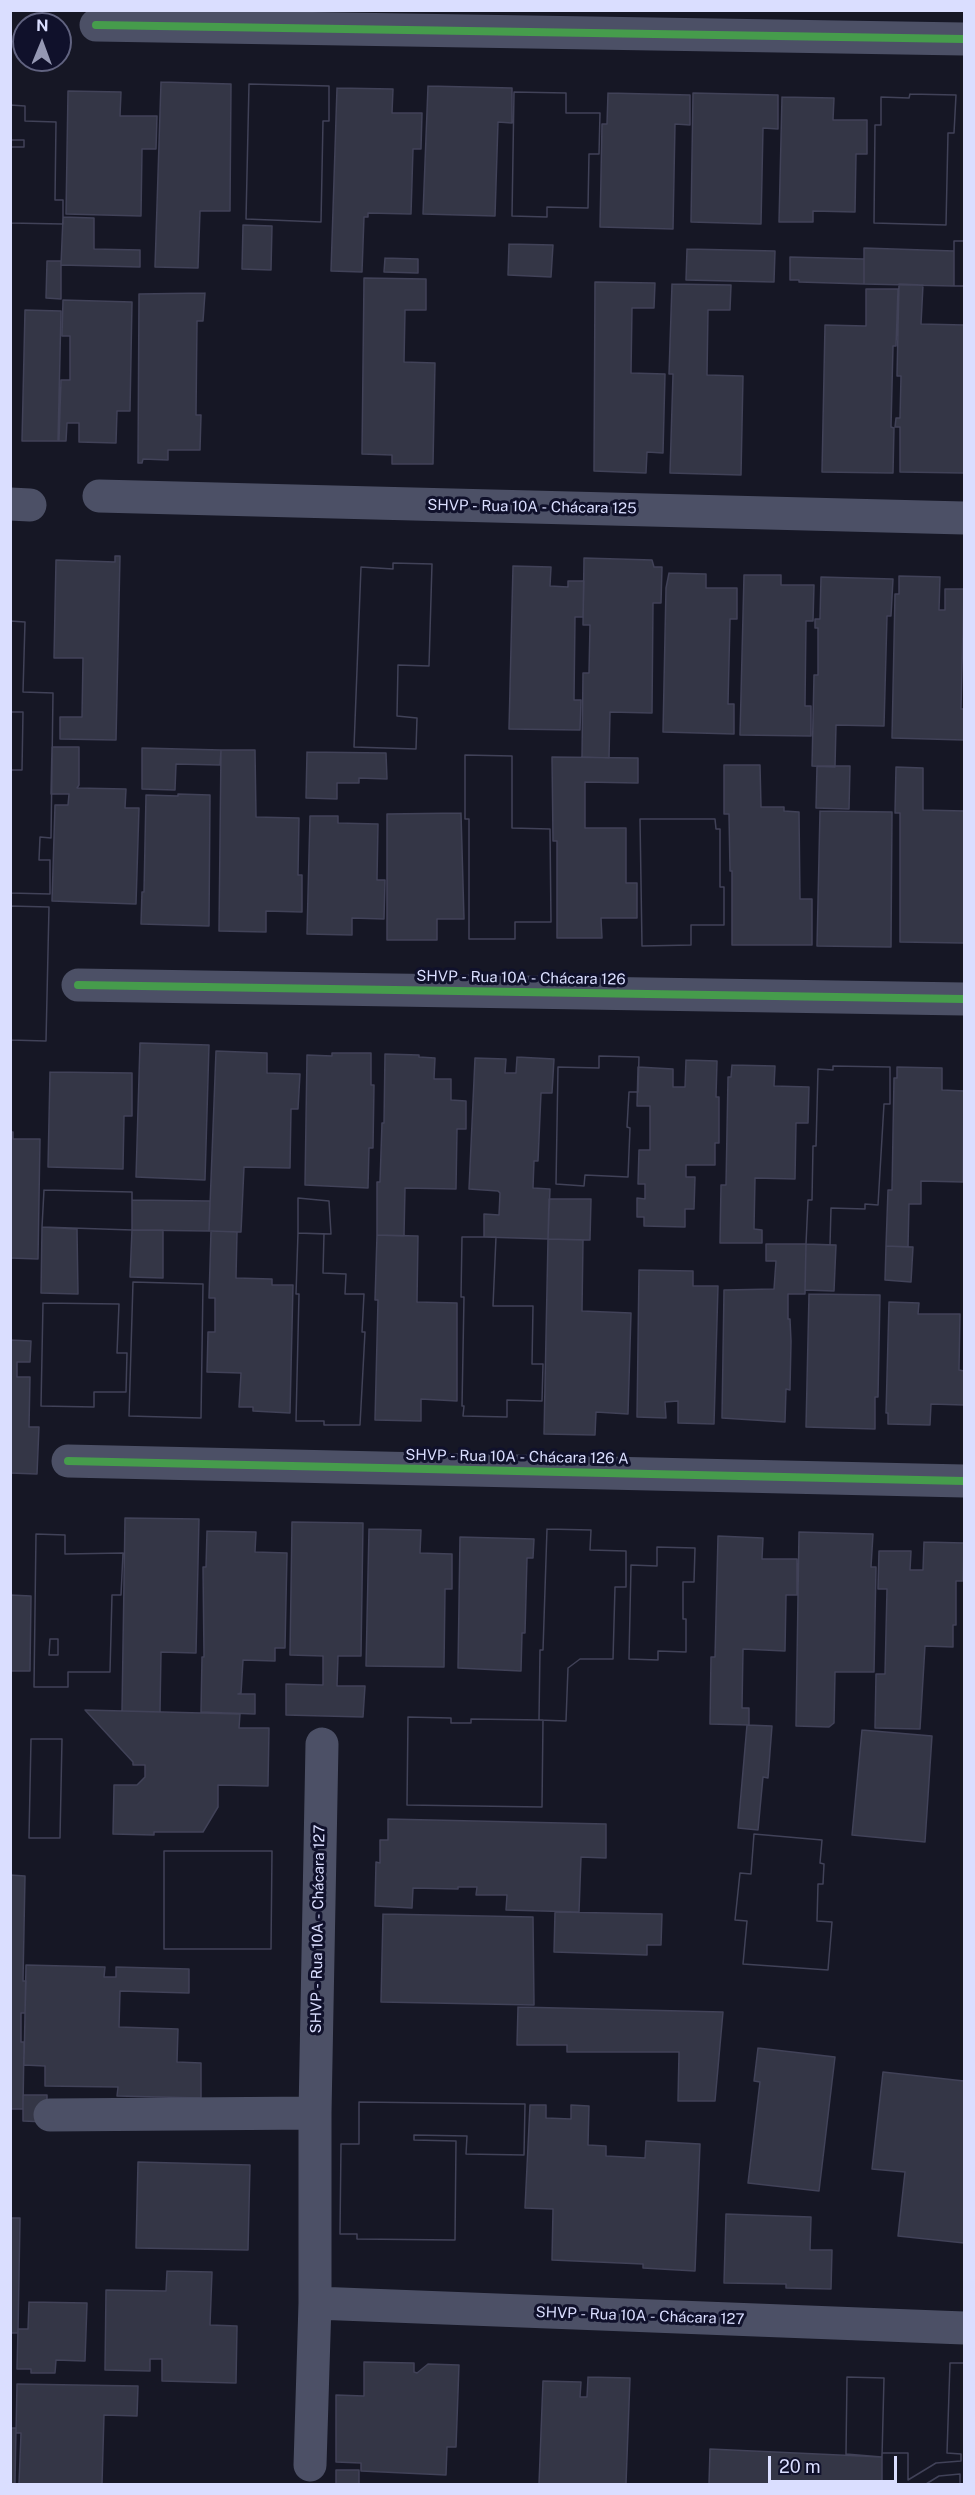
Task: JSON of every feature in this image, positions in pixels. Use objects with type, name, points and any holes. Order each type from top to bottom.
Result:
[{"type":"street","points":[[96,25],[964,39]]},
{"type":"street","name":"SHVP - Rua 10A - Chácara 125","points":[[99,496],[964,518]]},
{"type":"street","name":"SHVP - Rua 10A - Chácara 126","points":[[78,985],[964,999]]},
{"type":"street","name":"SHVP - Rua 10A - Chácara 126 A","points":[[68,1461],[964,1481]]},
{"type":"street","name":"SHVP - Rua 10A - Chácara 127","points":[[310,2465],[315,2303],[315,2113],[322,1744]]},
{"type":"street","points":[[50,2115],[315,2113]]},
{"type":"street","name":"SHVP - Rua 10A - Chácara 127","points":[[315,2303],[964,2328]]},
{"type":"building","points":[[161,82],[231,84],[230,211],[200,211],[198,268],[155,267]]},
{"type":"building","points":[[249,84],[329,86],[329,121],[323,121],[321,222],[246,219]]},
{"type":"building","points":[[249,84],[329,86],[329,121],[323,121],[321,222],[246,219]]},
{"type":"building","points":[[428,86],[512,88],[512,123],[498,122],[495,216],[423,214]]},
{"type":"building","points":[[337,88],[393,89],[392,113],[422,113],[421,149],[413,149],[411,214],[368,213],[368,217],[364,217],[362,272],[331,271]]},
{"type":"building","points":[[68,91],[121,92],[120,116],[157,116],[156,149],[142,149],[141,216],[66,214]]},
{"type":"building","points":[[514,92],[566,93],[566,113],[600,113],[599,154],[589,154],[588,208],[547,207],[547,217],[512,216]]},
{"type":"building","points":[[514,92],[566,93],[566,113],[600,113],[599,154],[589,154],[588,208],[547,207],[547,217],[512,216]]},
{"type":"building","points":[[608,93],[690,95],[690,125],[675,124],[673,229],[600,227],[602,124],[607,124]]},
{"type":"building","points":[[693,93],[778,95],[778,129],[763,128],[761,224],[691,222]]},
{"type":"building","points":[[910,94],[956,95],[954,133],[948,133],[946,225],[874,223],[875,125],[881,125],[881,97],[909,98]]},
{"type":"building","points":[[910,94],[956,95],[954,133],[948,133],[946,225],[874,223],[875,125],[881,125],[881,97],[909,98]]},
{"type":"building","points":[[782,97],[834,98],[833,120],[867,120],[867,154],[856,154],[855,212],[813,211],[813,222],[779,222]]},
{"type":"building","points":[[10,105],[25,106],[25,121],[56,122],[55,200],[63,200],[63,224],[10,223],[10,147],[24,147],[24,140],[10,140]]},
{"type":"building","points":[[10,105],[25,106],[25,121],[56,122],[55,200],[63,200],[63,224],[10,223],[10,147],[24,147],[24,140],[10,140]]},
{"type":"building","points":[[63,217],[94,218],[94,249],[140,250],[140,267],[61,265]]},
{"type":"building","points":[[243,225],[272,226],[271,270],[242,269]]},
{"type":"building","points":[[954,241],[964,241],[964,286],[954,286]]},
{"type":"building","points":[[954,241],[964,241],[964,286],[954,286]]},
{"type":"building","points":[[509,244],[553,245],[551,277],[508,275]]},
{"type":"building","points":[[864,248],[954,251],[954,286],[864,284]]},
{"type":"building","points":[[687,249],[775,251],[774,282],[686,280]]},
{"type":"building","points":[[790,257],[864,259],[864,284],[790,280]]},
{"type":"building","points":[[385,258],[418,259],[418,273],[384,272]]},
{"type":"building","points":[[47,261],[61,261],[61,299],[46,298]]},
{"type":"building","points":[[364,278],[426,279],[426,310],[405,310],[404,362],[435,363],[433,464],[392,464],[392,455],[362,454]]},
{"type":"building","points":[[595,282],[655,283],[654,308],[632,308],[631,373],[665,374],[663,453],[647,452],[646,473],[594,471]]},
{"type":"building","points":[[672,284],[731,285],[730,310],[708,310],[707,375],[743,376],[741,475],[670,473],[673,374],[669,374]]},
{"type":"building","points":[[899,284],[923,285],[921,324],[964,325],[964,473],[900,472],[900,427],[895,427],[896,418],[900,418],[901,376],[897,376]]},
{"type":"building","points":[[866,289],[898,289],[896,346],[893,346],[891,427],[894,428],[893,473],[822,472],[825,325],[866,326]]},
{"type":"building","points":[[205,293],[203,321],[197,321],[196,415],[201,415],[200,450],[168,450],[168,460],[143,459],[142,463],[138,463],[139,294]]},
{"type":"building","points":[[63,300],[132,302],[130,411],[117,411],[116,443],[79,442],[79,423],[67,423],[66,441],[59,441],[61,380],[70,380],[70,336],[62,336]]},
{"type":"building","points":[[25,310],[61,311],[58,441],[22,441]]},
{"type":"building","points":[[115,556],[120,556],[116,740],[60,739],[60,717],[82,717],[83,658],[54,658],[56,560],[115,562]]},
{"type":"building","points":[[584,558],[652,560],[654,567],[662,567],[661,603],[653,603],[652,713],[610,712],[609,758],[582,757],[583,673],[589,673],[590,625],[583,625]]},
{"type":"building","points":[[393,563],[432,564],[429,666],[398,665],[397,716],[417,718],[416,749],[354,747],[361,567],[393,569]]},
{"type":"building","points":[[393,563],[432,564],[429,666],[398,665],[397,716],[417,718],[416,749],[354,747],[361,567],[393,569]]},
{"type":"building","points":[[513,566],[551,567],[550,586],[568,587],[568,581],[584,581],[583,617],[575,617],[574,700],[581,700],[580,730],[509,729]]},
{"type":"building","points":[[669,573],[706,574],[706,588],[737,588],[737,619],[730,619],[728,704],[734,704],[734,734],[663,732],[666,588]]},
{"type":"building","points":[[744,575],[781,575],[781,585],[814,585],[813,621],[806,621],[805,706],[811,706],[811,736],[740,735]]},
{"type":"building","points":[[899,576],[940,577],[939,610],[945,610],[945,589],[964,589],[961,709],[964,709],[964,740],[892,738],[895,594],[899,594]]},
{"type":"building","points":[[821,577],[893,579],[891,616],[887,616],[884,726],[836,725],[835,767],[812,766],[814,675],[818,675],[818,628],[815,628],[815,619],[820,619]]},
{"type":"building","points":[[10,621],[25,622],[23,692],[53,693],[51,838],[40,837],[39,860],[50,860],[50,894],[10,893],[10,770],[22,770],[23,712],[10,712]]},
{"type":"building","points":[[10,621],[25,622],[23,692],[53,693],[51,838],[40,837],[39,860],[50,860],[50,894],[10,893],[10,770],[22,770],[23,712],[10,712]]},
{"type":"building","points":[[52,747],[79,747],[79,785],[77,788],[126,789],[125,808],[139,808],[136,904],[52,901],[55,805],[68,805],[69,794],[51,794]]},
{"type":"building","points":[[142,748],[221,750],[220,765],[176,764],[175,790],[142,789]]},
{"type":"building","points":[[221,750],[255,750],[256,817],[299,818],[298,875],[302,875],[302,912],[266,911],[266,932],[219,931]]},
{"type":"building","points":[[307,752],[386,753],[387,779],[359,778],[359,783],[337,783],[337,799],[306,798]]},
{"type":"building","points":[[465,755],[512,756],[512,828],[550,829],[551,922],[515,922],[515,939],[469,939],[469,819],[465,819]]},
{"type":"building","points":[[465,755],[512,756],[512,828],[550,829],[551,922],[515,922],[515,939],[469,939],[469,819],[465,819]]},
{"type":"building","points":[[552,757],[638,758],[638,783],[585,782],[585,828],[626,828],[626,883],[637,883],[637,918],[601,918],[602,938],[557,938],[557,841],[553,841]]},
{"type":"building","points":[[724,765],[760,765],[761,807],[784,807],[784,811],[799,812],[800,899],[812,899],[812,945],[732,945],[732,871],[730,871],[729,814],[724,814]]},
{"type":"building","points":[[817,766],[850,766],[849,809],[816,808]]},
{"type":"building","points":[[896,767],[923,768],[923,810],[964,811],[964,943],[900,942],[900,813],[895,813]]},
{"type":"building","points":[[178,794],[210,795],[209,926],[141,924],[146,795],[178,796]]},
{"type":"building","points":[[820,811],[892,812],[891,947],[817,946]]},
{"type":"building","points":[[461,813],[464,919],[437,919],[437,940],[387,940],[387,814]]},
{"type":"building","points":[[310,816],[338,816],[338,823],[378,824],[377,880],[385,880],[384,919],[352,918],[352,935],[307,934]]},
{"type":"building","points":[[640,819],[715,819],[716,829],[720,829],[720,887],[724,887],[724,925],[691,925],[691,945],[642,946]]},
{"type":"building","points":[[640,819],[715,819],[716,829],[720,829],[720,887],[724,887],[724,925],[691,925],[691,945],[642,946]]},
{"type":"building","points":[[10,906],[49,907],[46,1041],[10,1040]]},
{"type":"building","points":[[10,906],[49,907],[46,1041],[10,1040]]},
{"type":"building","points":[[140,1043],[209,1045],[205,1180],[136,1177]]},
{"type":"building","points":[[216,1051],[267,1053],[267,1073],[300,1074],[298,1109],[291,1109],[290,1168],[244,1167],[241,1232],[209,1231]]},
{"type":"building","points":[[332,1053],[371,1053],[371,1085],[374,1085],[373,1148],[369,1148],[368,1188],[305,1185],[307,1055],[332,1056]]},
{"type":"building","points":[[385,1054],[435,1058],[434,1079],[451,1079],[451,1100],[466,1101],[466,1129],[457,1129],[456,1189],[405,1188],[404,1236],[377,1235],[377,1182],[380,1182],[382,1123],[384,1123]]},
{"type":"building","points":[[599,1056],[639,1057],[638,1092],[629,1092],[628,1177],[585,1175],[584,1186],[556,1184],[558,1067],[599,1068]]},
{"type":"building","points":[[599,1056],[639,1057],[638,1092],[629,1092],[628,1177],[585,1175],[584,1186],[556,1184],[558,1067],[599,1068]]},
{"type":"building","points":[[517,1057],[554,1059],[552,1093],[541,1093],[538,1161],[534,1161],[533,1188],[550,1189],[548,1239],[484,1237],[484,1214],[499,1215],[500,1193],[469,1189],[475,1058],[506,1059],[505,1073],[516,1073]]},
{"type":"building","points":[[686,1060],[717,1061],[716,1097],[719,1097],[719,1143],[715,1143],[715,1165],[686,1165],[686,1177],[695,1177],[694,1209],[685,1209],[685,1227],[644,1226],[644,1217],[637,1217],[637,1198],[645,1199],[645,1184],[638,1184],[639,1150],[650,1150],[650,1106],[637,1106],[638,1067],[673,1069],[673,1087],[685,1087]]},
{"type":"building","points":[[732,1065],[775,1066],[774,1086],[809,1087],[808,1123],[796,1123],[795,1179],[755,1178],[754,1229],[762,1230],[762,1243],[720,1243],[721,1185],[726,1185],[728,1077],[731,1077]]},
{"type":"building","points":[[833,1066],[890,1067],[890,1104],[884,1104],[878,1205],[865,1204],[865,1209],[831,1208],[830,1245],[806,1244],[808,1200],[812,1200],[813,1146],[816,1146],[818,1069],[833,1070]]},
{"type":"building","points":[[833,1066],[890,1067],[890,1104],[884,1104],[878,1205],[865,1204],[865,1209],[831,1208],[830,1245],[806,1244],[808,1200],[812,1200],[813,1146],[816,1146],[818,1069],[833,1070]]},
{"type":"building","points":[[897,1067],[942,1068],[942,1090],[964,1091],[963,1182],[921,1181],[921,1204],[909,1204],[908,1247],[886,1246],[888,1190],[892,1190],[894,1078],[897,1078]]},
{"type":"building","points":[[50,1072],[132,1073],[132,1116],[124,1116],[123,1169],[48,1167]]},
{"type":"building","points":[[10,1132],[13,1132],[13,1139],[40,1139],[38,1259],[10,1258]]},
{"type":"building","points":[[44,1190],[132,1192],[132,1230],[42,1227]]},
{"type":"building","points":[[44,1190],[132,1192],[132,1230],[42,1227]]},
{"type":"building","points":[[298,1198],[329,1201],[331,1234],[298,1233]]},
{"type":"building","points":[[298,1198],[329,1201],[331,1234],[298,1233]]},
{"type":"building","points":[[549,1199],[591,1199],[590,1240],[548,1239]]},
{"type":"building","points":[[132,1200],[210,1201],[209,1231],[132,1230]]},
{"type":"building","points":[[42,1227],[77,1229],[78,1294],[41,1293]]},
{"type":"building","points":[[132,1230],[163,1230],[163,1278],[130,1277]]},
{"type":"building","points":[[211,1231],[237,1232],[236,1278],[272,1279],[272,1285],[293,1285],[290,1413],[253,1411],[253,1407],[239,1407],[241,1373],[207,1372],[208,1332],[215,1332],[215,1298],[209,1298]]},
{"type":"building","points":[[298,1233],[324,1234],[323,1273],[346,1274],[345,1294],[364,1294],[362,1332],[365,1332],[360,1425],[324,1425],[324,1421],[296,1421]]},
{"type":"building","points":[[298,1233],[324,1234],[323,1273],[346,1274],[345,1294],[364,1294],[362,1332],[365,1332],[360,1425],[324,1425],[324,1421],[296,1421]]},
{"type":"building","points":[[377,1235],[418,1236],[417,1302],[457,1303],[457,1401],[421,1399],[421,1421],[375,1420]]},
{"type":"building","points":[[462,1237],[496,1237],[493,1306],[533,1306],[532,1364],[543,1364],[542,1401],[507,1400],[507,1417],[463,1416]]},
{"type":"building","points":[[462,1237],[496,1237],[493,1306],[533,1306],[532,1364],[543,1364],[542,1401],[507,1400],[507,1417],[463,1416]]},
{"type":"building","points":[[548,1239],[583,1240],[582,1311],[631,1313],[628,1414],[596,1412],[595,1435],[544,1434]]},
{"type":"building","points":[[766,1244],[806,1244],[805,1294],[788,1294],[791,1341],[790,1390],[786,1389],[785,1422],[722,1418],[724,1290],[774,1289],[776,1261],[766,1261]]},
{"type":"building","points":[[806,1244],[836,1245],[834,1291],[805,1290]]},
{"type":"building","points":[[886,1246],[913,1247],[911,1282],[885,1280]]},
{"type":"building","points":[[639,1270],[693,1271],[693,1286],[718,1286],[714,1424],[678,1423],[678,1401],[665,1402],[666,1418],[637,1417]]},
{"type":"building","points":[[133,1282],[203,1284],[201,1418],[129,1416]]},
{"type":"building","points":[[133,1282],[203,1284],[201,1418],[129,1416]]},
{"type":"building","points":[[809,1294],[880,1295],[878,1397],[875,1397],[875,1429],[806,1427]]},
{"type":"building","points":[[889,1302],[919,1303],[918,1314],[960,1314],[959,1370],[964,1371],[964,1405],[931,1404],[930,1425],[888,1424],[888,1413],[886,1413]]},
{"type":"building","points":[[43,1303],[119,1304],[117,1353],[127,1353],[126,1392],[94,1392],[94,1407],[41,1406]]},
{"type":"building","points":[[43,1303],[119,1304],[117,1353],[127,1353],[126,1392],[94,1392],[94,1407],[41,1406]]},
{"type":"building","points":[[10,1340],[31,1341],[30,1362],[17,1362],[17,1377],[30,1377],[29,1427],[39,1427],[37,1474],[10,1473]]},
{"type":"building","points":[[125,1518],[199,1519],[196,1653],[161,1652],[160,1712],[122,1711]]},
{"type":"building","points":[[292,1522],[363,1523],[361,1656],[338,1656],[337,1686],[365,1686],[363,1717],[286,1715],[286,1684],[323,1685],[323,1656],[290,1655]]},
{"type":"building","points":[[369,1529],[421,1530],[420,1553],[452,1554],[452,1589],[445,1589],[444,1667],[366,1666]]},
{"type":"building","points":[[547,1529],[591,1530],[590,1550],[626,1551],[626,1587],[615,1587],[613,1659],[580,1659],[568,1668],[566,1721],[539,1720],[540,1650],[543,1650]]},
{"type":"building","points":[[547,1529],[591,1530],[590,1550],[626,1551],[626,1587],[615,1587],[613,1659],[580,1659],[568,1668],[566,1721],[539,1720],[540,1650],[543,1650]]},
{"type":"building","points":[[207,1531],[256,1532],[255,1552],[287,1553],[285,1648],[275,1648],[275,1661],[243,1660],[241,1693],[238,1694],[255,1694],[255,1714],[201,1712],[202,1657],[204,1657],[203,1567],[206,1567]]},
{"type":"building","points":[[799,1532],[873,1534],[871,1567],[876,1567],[874,1672],[835,1672],[834,1723],[829,1727],[796,1726]]},
{"type":"building","points":[[36,1534],[65,1535],[65,1554],[123,1553],[121,1595],[112,1595],[110,1672],[68,1672],[68,1687],[34,1687]],"holes":[[[50,1639],[58,1639],[58,1655],[49,1655]]]},
{"type":"building","points":[[36,1534],[65,1535],[65,1554],[123,1553],[121,1595],[112,1595],[110,1672],[68,1672],[68,1687],[34,1687]],"holes":[[[50,1639],[58,1639],[58,1655],[49,1655]]]},
{"type":"building","points":[[718,1536],[763,1538],[762,1559],[797,1559],[797,1595],[786,1595],[785,1651],[743,1649],[742,1708],[749,1708],[749,1725],[710,1724],[711,1657],[715,1657]]},
{"type":"building","points":[[460,1537],[534,1539],[533,1558],[527,1558],[525,1633],[522,1633],[521,1671],[458,1668]]},
{"type":"building","points":[[924,1542],[964,1543],[963,1581],[956,1581],[956,1625],[953,1625],[953,1647],[925,1646],[920,1729],[875,1728],[876,1674],[885,1674],[887,1589],[878,1589],[879,1551],[911,1551],[910,1570],[923,1570]]},
{"type":"building","points":[[657,1547],[695,1548],[694,1582],[683,1582],[686,1652],[658,1651],[658,1660],[629,1659],[631,1565],[657,1566]]},
{"type":"building","points":[[657,1547],[695,1548],[694,1582],[683,1582],[686,1652],[658,1651],[658,1660],[629,1659],[631,1565],[657,1566]]},
{"type":"building","points":[[10,1595],[31,1596],[30,1671],[10,1671]]},
{"type":"building","points":[[85,1710],[240,1714],[239,1728],[269,1728],[268,1786],[218,1785],[218,1807],[203,1832],[154,1832],[154,1835],[113,1834],[114,1785],[137,1785],[145,1777],[145,1765],[133,1765],[133,1762]]},
{"type":"building","points":[[408,1717],[451,1718],[451,1723],[471,1723],[471,1719],[543,1720],[542,1807],[407,1805]]},
{"type":"building","points":[[408,1717],[451,1718],[451,1723],[471,1723],[471,1719],[543,1720],[542,1807],[407,1805]]},
{"type":"building","points":[[747,1725],[772,1726],[768,1778],[763,1777],[758,1830],[738,1828]]},
{"type":"building","points":[[862,1730],[932,1736],[925,1842],[852,1835]]},
{"type":"building","points":[[31,1739],[62,1739],[60,1838],[29,1838]]},
{"type":"building","points":[[31,1739],[62,1739],[60,1838],[29,1838]]},
{"type":"building","points":[[388,1819],[606,1824],[606,1858],[581,1857],[579,1912],[506,1910],[507,1895],[476,1895],[477,1887],[413,1888],[412,1908],[375,1906],[376,1862],[380,1863],[380,1840],[388,1840]]},
{"type":"building","points":[[754,1834],[822,1840],[820,1863],[824,1864],[823,1884],[818,1884],[817,1921],[832,1922],[828,1970],[743,1964],[747,1921],[735,1920],[740,1873],[751,1874]]},
{"type":"building","points":[[754,1834],[822,1840],[820,1863],[824,1864],[823,1884],[818,1884],[817,1921],[832,1922],[828,1970],[743,1964],[747,1921],[735,1920],[740,1873],[751,1874]]},
{"type":"building","points":[[164,1851],[272,1851],[271,1949],[164,1949]]},
{"type":"building","points":[[164,1851],[272,1851],[271,1949],[164,1949]]},
{"type":"building","points":[[10,1875],[25,1876],[23,1981],[26,1981],[25,2013],[21,2013],[21,2042],[24,2042],[23,2109],[10,2109]]},
{"type":"building","points":[[555,1912],[662,1914],[661,1945],[647,1945],[647,1955],[554,1952]]},
{"type":"building","points":[[383,1914],[533,1917],[534,2005],[381,2002]]},
{"type":"building","points":[[26,1965],[105,1967],[104,1977],[116,1977],[116,1967],[189,1969],[189,1993],[120,1991],[119,2027],[178,2029],[177,2062],[201,2063],[201,2098],[117,2096],[118,2087],[45,2086],[45,2066],[24,2065]]},
{"type":"building","points":[[518,2007],[723,2012],[715,2101],[678,2101],[679,2052],[567,2052],[567,2045],[517,2045]]},
{"type":"building","points":[[758,2048],[835,2057],[819,2191],[748,2183],[760,2082],[754,2081]]},
{"type":"building","points":[[883,2072],[964,2081],[964,2243],[898,2236],[905,2172],[872,2169]]},
{"type":"building","points":[[23,2095],[47,2095],[47,2122],[23,2121]]},
{"type":"building","points":[[359,2102],[525,2104],[524,2155],[466,2154],[467,2136],[414,2135],[414,2140],[456,2141],[455,2240],[357,2239],[357,2234],[340,2234],[341,2144],[359,2144]]},
{"type":"building","points":[[359,2102],[525,2104],[524,2155],[466,2154],[467,2136],[414,2135],[414,2140],[456,2141],[455,2240],[357,2239],[357,2234],[340,2234],[341,2144],[359,2144]]},
{"type":"building","points":[[530,2105],[546,2105],[546,2118],[571,2119],[571,2105],[589,2106],[588,2145],[606,2146],[606,2156],[645,2158],[646,2141],[700,2144],[695,2271],[643,2268],[643,2264],[552,2260],[553,2209],[525,2208]]},
{"type":"building","points":[[138,2162],[250,2165],[248,2250],[136,2248]]},
{"type":"building","points":[[726,2214],[811,2217],[810,2250],[832,2250],[831,2289],[786,2288],[786,2284],[724,2283]]},
{"type":"building","points":[[10,2218],[20,2218],[18,2333],[10,2333]]},
{"type":"building","points":[[167,2271],[212,2272],[210,2325],[237,2326],[236,2383],[162,2381],[162,2359],[150,2359],[150,2371],[105,2370],[106,2290],[166,2291]]},
{"type":"building","points":[[29,2302],[87,2303],[85,2361],[56,2360],[55,2373],[31,2373],[31,2369],[17,2369],[18,2329],[28,2329]]},
{"type":"building","points":[[364,2362],[414,2363],[414,2372],[417,2373],[428,2364],[459,2365],[456,2447],[447,2447],[446,2475],[361,2471],[361,2463],[336,2462],[336,2395],[364,2396]]},
{"type":"building","points":[[950,2363],[964,2363],[964,2484],[960,2484],[960,2474],[939,2476],[926,2484],[882,2484],[882,2453],[908,2453],[908,2480],[936,2463],[961,2461],[961,2454],[947,2453]]},
{"type":"building","points":[[950,2363],[964,2363],[964,2484],[960,2484],[960,2474],[939,2476],[926,2484],[882,2484],[882,2453],[908,2453],[908,2480],[936,2463],[961,2461],[961,2454],[947,2453]]},
{"type":"building","points":[[588,2377],[630,2378],[626,2484],[539,2484],[543,2381],[581,2382],[580,2397],[587,2397]]},
{"type":"building","points":[[847,2377],[884,2378],[882,2457],[846,2454]]},
{"type":"building","points":[[847,2377],[884,2378],[882,2457],[846,2454]]},
{"type":"building","points":[[17,2384],[138,2386],[137,2416],[104,2415],[102,2484],[19,2484],[21,2433],[16,2433]]},
{"type":"building","points":[[10,2428],[16,2428],[15,2484],[10,2484]]},
{"type":"building","points":[[710,2449],[882,2457],[882,2484],[709,2484]]},
{"type":"building","points":[[336,2470],[359,2470],[359,2484],[336,2484]]},
{"type":"cycle path","points":[[96,25],[964,39]]},
{"type":"cycle path","points":[[78,985],[964,999]]},
{"type":"cycle path","points":[[68,1461],[964,1481]]}]
